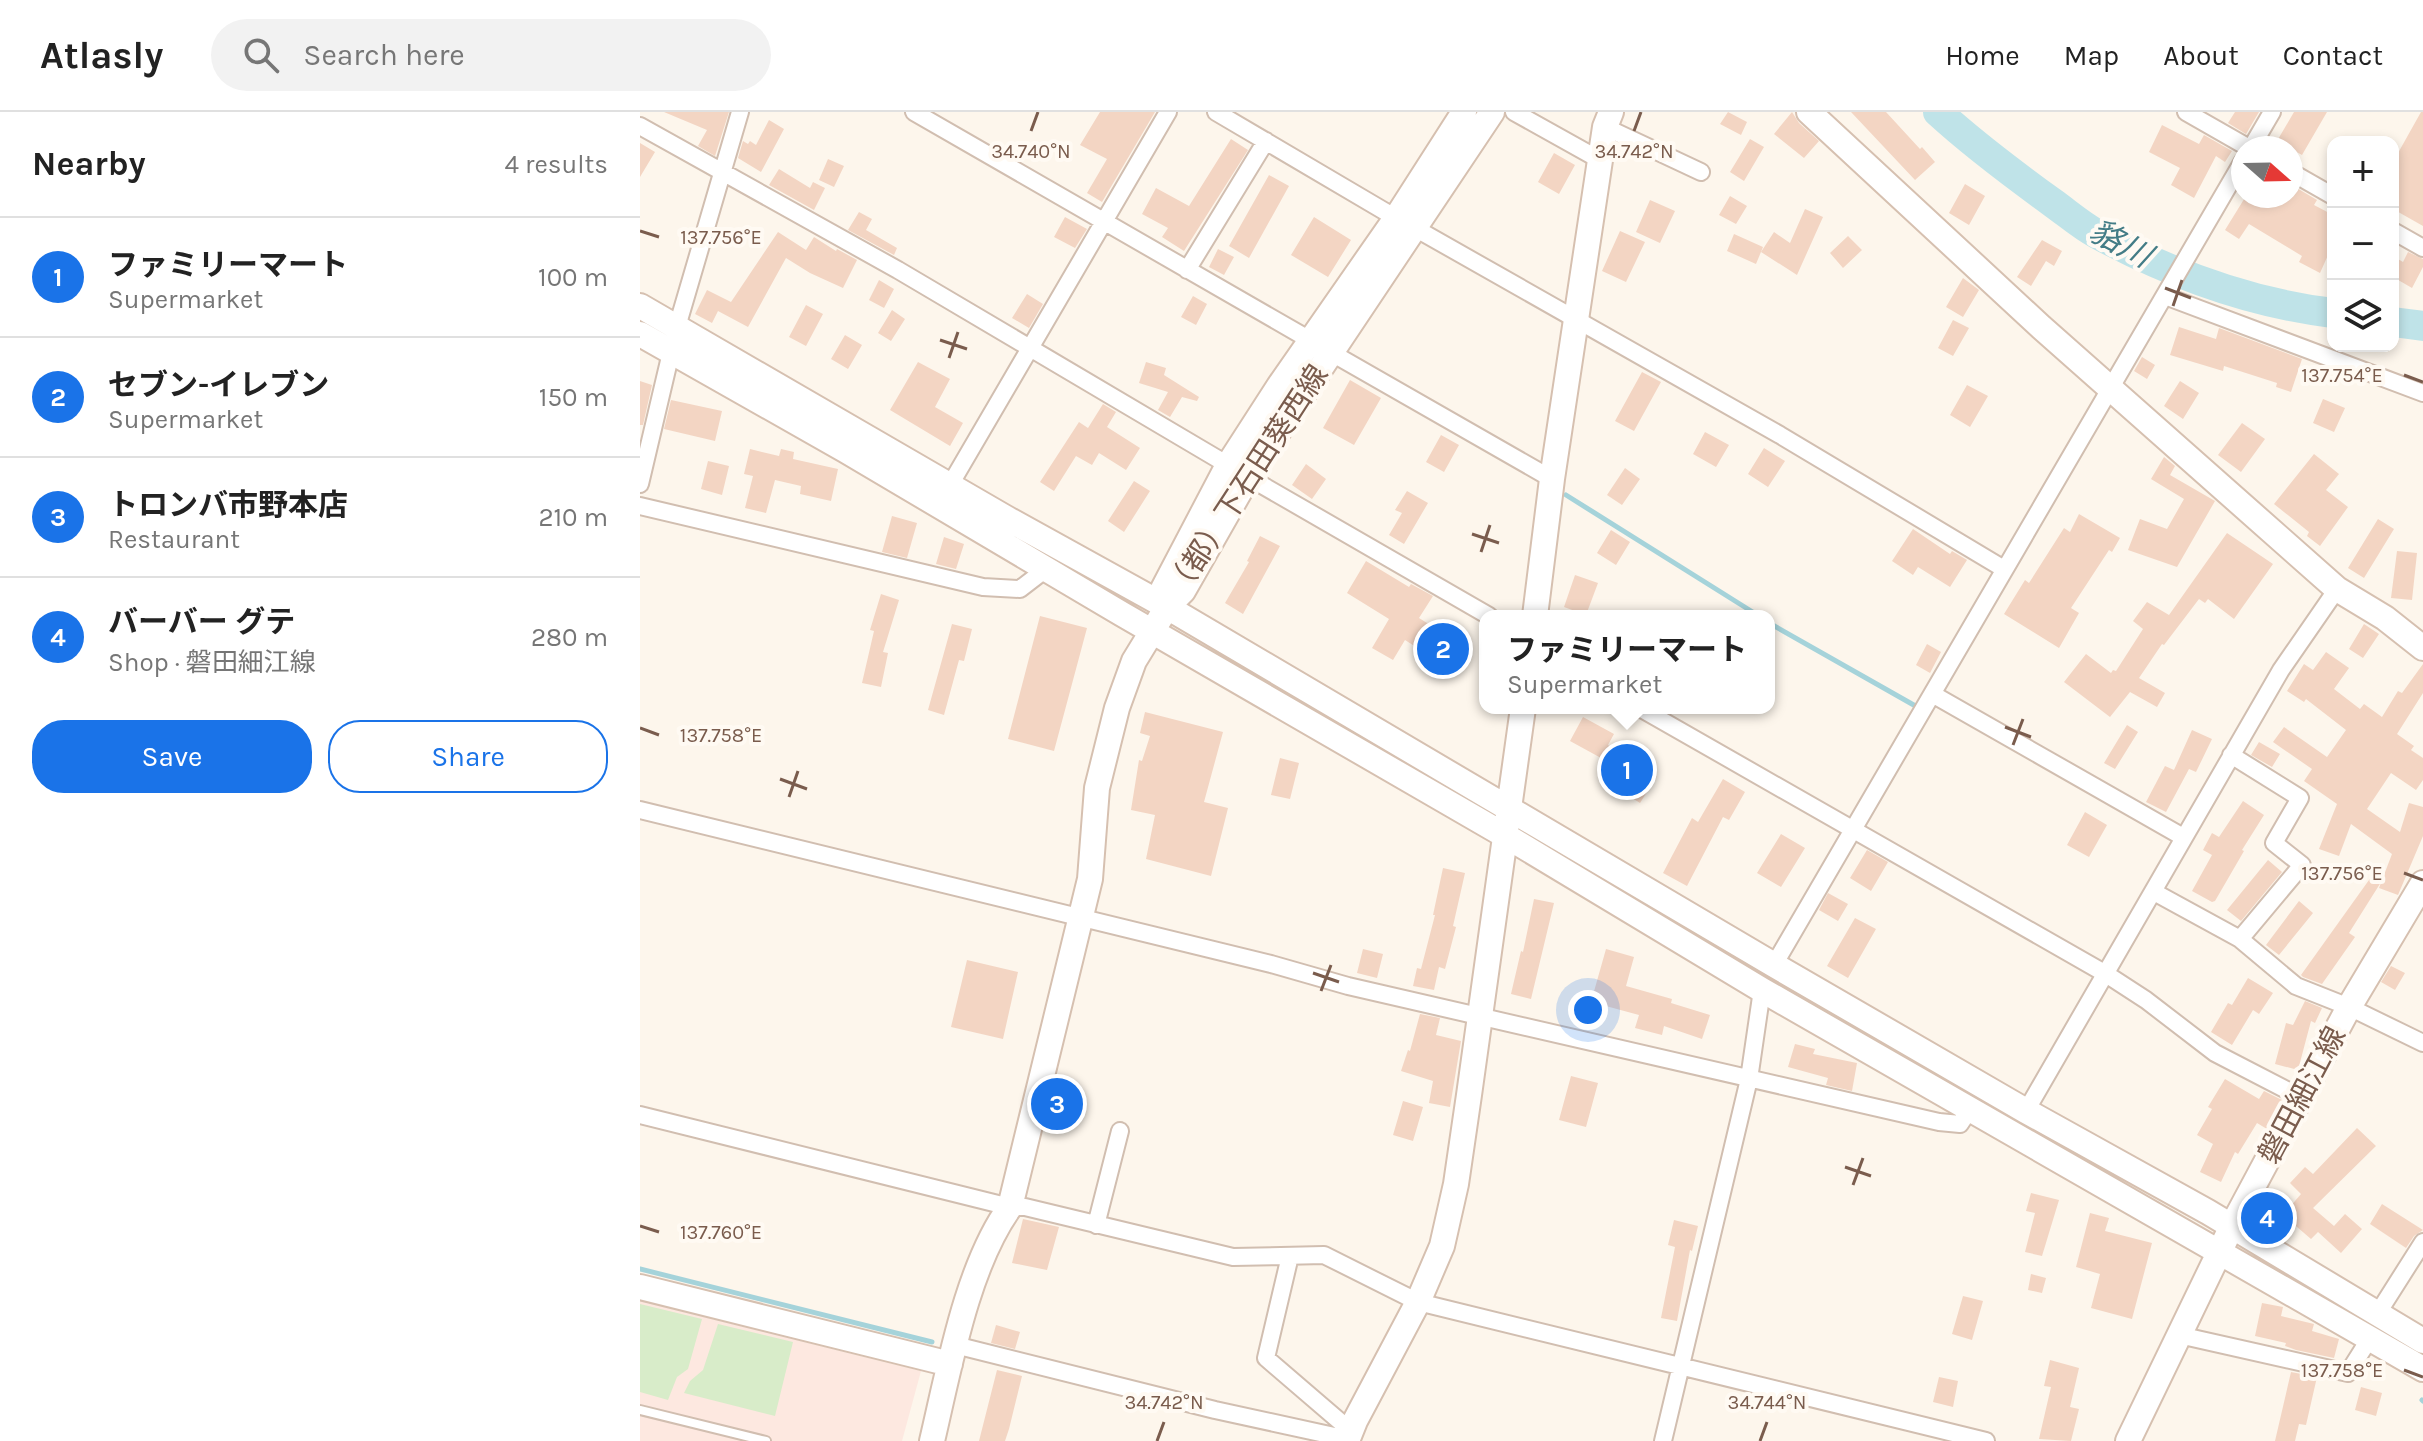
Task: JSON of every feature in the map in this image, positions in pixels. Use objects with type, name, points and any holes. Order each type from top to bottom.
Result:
[{"type":"street","points":[[640,484],[677,327],[740,112]]},
{"type":"street","points":[[914,112],[1552,479]]},
{"type":"street","points":[[950,485],[1168,112]]},
{"type":"street","points":[[1216,112],[1404,223],[1780,435],[2004,569]]},
{"type":"street","name":"（都）下石田葵西線","points":[[1404,223],[1464,112]]},
{"type":"street","name":"（都）下石田葵西線","points":[[1167,607],[1163,589],[1320,346],[1404,223],[1492,112]]},
{"type":"street","points":[[1514,112],[1600,160]]},
{"type":"street","points":[[1809,112],[2030,317],[2337,589],[2385,618],[2423,648]]},
{"type":"street","points":[[2186,112],[2231,137]]},
{"type":"street","points":[[2257,136],[2272,112]]},
{"type":"street","points":[[1536,610],[1552,479],[1608,119],[1701,172]]},
{"type":"street","points":[[640,126],[898,270],[1479,610]]},
{"type":"street","points":[[1187,270],[1266,141]]},
{"type":"street","points":[[2303,179],[2327,193]]},
{"type":"street","points":[[1774,965],[2231,182]]},
{"type":"street","points":[[2399,234],[2423,248]]},
{"type":"street","points":[[2167,292],[2423,393]]},
{"type":"street","points":[[640,306],[1167,607],[1774,965],[2232,1226],[2423,1341]]},
{"type":"street","points":[[640,334],[1506,836],[1762,990],[2423,1369]]},
{"type":"street","points":[[640,506],[983,587],[1020,589],[1046,569]]},
{"type":"street","points":[[2026,1111],[2281,670],[2337,589]]},
{"type":"street","points":[[932,1441],[953,1354],[981,1261],[997,1225],[1010,1207],[1082,918],[1090,879],[1097,788],[1117,708],[1134,661],[1167,607]]},
{"type":"street","points":[[1934,695],[2183,837]]},
{"type":"street","points":[[1349,1437],[1418,1302],[1442,1246],[1456,1184],[1522,714]]},
{"type":"street","points":[[1651,714],[2106,974],[2146,1000],[2215,1053],[2302,1098]]},
{"type":"street","points":[[2231,755],[2300,798],[2274,843],[2302,865],[2240,939]]},
{"type":"street","points":[[640,810],[1271,964],[1348,986],[1939,1122],[1960,1124],[1970,1109]]},
{"type":"street","name":"磐田細江線","points":[[2128,1441],[2232,1226],[2349,1007],[2423,883]]},
{"type":"street","points":[[2154,892],[2240,939],[2296,986],[2349,1007],[2423,1043]]},
{"type":"street","points":[[1663,1441],[1749,1079],[1762,990]]},
{"type":"street","points":[[640,1115],[1010,1207],[1025,1207],[1233,1257],[1324,1255],[1418,1302],[1986,1441]]},
{"type":"street","points":[[1096,1225],[1120,1131]]},
{"type":"street","points":[[2378,1313],[2423,1242]]},
{"type":"street","points":[[1290,1256],[1266,1358],[1349,1437]]},
{"type":"street","points":[[640,1287],[1349,1437]]},
{"type":"street","points":[[2179,1335],[2348,1373],[2370,1338]]},
{"type":"lane","points":[[640,1410],[766,1441]]},
{"type":"shaded area","points":[[640,1301],[921,1371],[902,1441],[640,1441]]},
{"type":"green space","points":[[640,1304],[702,1319],[688,1369],[677,1377],[668,1400],[640,1392]]},
{"type":"green space","points":[[718,1324],[793,1342],[775,1416],[684,1393],[690,1381],[703,1370]]},
{"type":"building","points":[[664,112],[729,112],[715,156],[698,146],[707,130]]},
{"type":"building","points":[[1100,112],[1155,112],[1102,202],[1087,193],[1107,159],[1080,145]]},
{"type":"building","points":[[1728,112],[1747,122],[1741,135],[1720,124]]},
{"type":"building","points":[[1792,112],[1819,141],[1804,158],[1774,134]]},
{"type":"building","points":[[1851,112],[1886,112],[1935,162],[1915,180]]},
{"type":"building","points":[[2235,112],[2259,112],[2246,134],[2228,123]]},
{"type":"building","points":[[2294,112],[2327,112],[2303,153],[2303,136],[2280,136]]},
{"type":"building","points":[[2423,112],[2423,226],[2399,212],[2399,151]]},
{"type":"building","points":[[769,120],[784,129],[761,172],[738,158],[743,141],[756,145]]},
{"type":"building","points":[[2162,125],[2199,144],[2204,135],[2231,150],[2225,162],[2216,156],[2194,198],[2171,185],[2180,168],[2149,152]]},
{"type":"building","points":[[1231,139],[1248,150],[1184,251],[1162,237],[1168,228],[1142,214],[1156,188],[1189,206]]},
{"type":"building","points":[[1750,139],[1764,147],[1744,181],[1730,172]]},
{"type":"building","points":[[640,143],[655,152],[640,177]]},
{"type":"building","points":[[1554,153],[1575,165],[1559,194],[1538,182]]},
{"type":"building","points":[[828,159],[844,166],[834,187],[819,180]]},
{"type":"building","points":[[779,169],[810,188],[813,182],[825,188],[814,210],[769,185]]},
{"type":"building","points":[[1269,175],[1289,186],[1249,258],[1229,246]]},
{"type":"building","points":[[1965,184],[1985,196],[1969,225],[1949,213]]},
{"type":"building","points":[[2303,192],[2317,200],[2314,205],[2327,212],[2327,257],[2320,273],[2299,262],[2302,256],[2249,224],[2239,239],[2225,230],[2239,208],[2303,208]]},
{"type":"building","points":[[1730,196],[1747,206],[1736,224],[1719,215]]},
{"type":"building","points":[[1650,200],[1675,211],[1660,243],[1636,232]]},
{"type":"building","points":[[1805,209],[1823,217],[1797,275],[1761,252],[1774,232],[1790,243]]},
{"type":"building","points":[[859,212],[872,219],[866,230],[897,248],[894,255],[848,230]]},
{"type":"building","points":[[1065,217],[1087,229],[1075,248],[1054,237]]},
{"type":"building","points":[[1314,217],[1351,240],[1328,277],[1291,255]]},
{"type":"building","points":[[1620,231],[1645,242],[1626,282],[1602,271]]},
{"type":"building","points":[[778,232],[806,250],[814,237],[857,260],[843,288],[786,258],[748,327],[718,311],[712,323],[695,314],[707,290],[731,302]]},
{"type":"building","points":[[1734,234],[1763,247],[1756,264],[1727,251]]},
{"type":"building","points":[[1848,236],[1862,250],[1843,268],[1830,253]]},
{"type":"building","points":[[2042,240],[2062,251],[2054,266],[2046,261],[2031,286],[2017,277]]},
{"type":"building","points":[[1218,249],[1234,257],[1224,275],[1209,267]]},
{"type":"building","points":[[2408,252],[2423,259],[2423,267],[2412,288],[2399,280],[2399,260],[2403,262]]},
{"type":"building","points":[[1963,278],[1979,290],[1963,317],[1946,307]]},
{"type":"building","points":[[879,280],[894,289],[884,308],[869,300]]},
{"type":"building","points":[[1027,294],[1043,304],[1029,328],[1012,318]]},
{"type":"building","points":[[1193,296],[1207,304],[1196,325],[1181,317]]},
{"type":"building","points":[[806,305],[823,314],[806,346],[789,337]]},
{"type":"building","points":[[892,310],[905,319],[891,341],[878,333]]},
{"type":"building","points":[[1953,320],[1969,328],[1953,356],[1938,348]]},
{"type":"building","points":[[2179,327],[2216,339],[2219,328],[2302,359],[2291,392],[2276,387],[2277,383],[2224,366],[2223,371],[2170,355]]},
{"type":"building","points":[[845,335],[862,345],[848,369],[831,359]]},
{"type":"building","points":[[2142,357],[2155,365],[2147,379],[2134,371]]},
{"type":"building","points":[[918,362],[950,379],[935,407],[963,423],[950,446],[890,410]]},
{"type":"building","points":[[1146,362],[1166,368],[1164,375],[1199,397],[1197,401],[1182,397],[1170,417],[1158,410],[1168,392],[1139,383]]},
{"type":"building","points":[[1642,372],[1661,382],[1634,431],[1615,421]]},
{"type":"building","points":[[1350,380],[1381,398],[1354,445],[1323,428]]},
{"type":"building","points":[[640,381],[652,385],[643,425],[640,425]]},
{"type":"building","points":[[2180,381],[2199,393],[2183,419],[2164,406]]},
{"type":"building","points":[[1967,385],[1988,396],[1970,427],[1950,415]]},
{"type":"building","points":[[2323,399],[2345,408],[2334,432],[2313,423]]},
{"type":"building","points":[[671,400],[722,411],[715,441],[664,429]]},
{"type":"building","points":[[1103,404],[1116,412],[1107,427],[1140,448],[1126,470],[1099,453],[1092,465],[1076,456],[1054,491],[1040,482],[1079,422],[1088,428]]},
{"type":"building","points":[[2242,423],[2265,439],[2241,472],[2218,455]]},
{"type":"building","points":[[1705,432],[1729,445],[1716,467],[1693,454]]},
{"type":"building","points":[[1441,435],[1459,445],[1444,472],[1426,462]]},
{"type":"building","points":[[1764,448],[1785,461],[1768,487],[1748,474]]},
{"type":"building","points":[[750,449],[779,456],[781,449],[794,452],[793,459],[838,469],[831,501],[800,494],[801,486],[775,480],[766,513],[745,508],[753,476],[744,474]]},
{"type":"building","points":[[2314,454],[2339,474],[2326,490],[2348,507],[2320,546],[2307,536],[2309,532],[2274,504]]},
{"type":"building","points":[[2164,457],[2175,466],[2170,475],[2215,501],[2177,567],[2128,550],[2140,519],[2167,529],[2184,499],[2151,479]]},
{"type":"building","points":[[708,461],[729,466],[722,495],[701,489]]},
{"type":"building","points":[[1306,464],[1326,479],[1312,499],[1292,485]]},
{"type":"building","points":[[1625,468],[1640,479],[1622,505],[1607,495]]},
{"type":"building","points":[[1134,481],[1150,491],[1124,532],[1108,521]]},
{"type":"building","points":[[1407,491],[1428,503],[1404,544],[1389,535],[1402,513],[1395,510]]},
{"type":"building","points":[[2079,514],[2120,538],[2071,608],[2079,613],[2059,648],[2004,614],[2025,580],[2029,583],[2064,528],[2070,532]]},
{"type":"building","points":[[892,516],[917,523],[907,558],[882,552]]},
{"type":"building","points":[[2378,519],[2394,529],[2364,578],[2348,568]]},
{"type":"building","points":[[1913,529],[1950,554],[1952,551],[1967,560],[1950,587],[1918,567],[1913,575],[1892,561]]},
{"type":"building","points":[[1611,530],[1630,542],[1616,565],[1597,553]]},
{"type":"building","points":[[2227,533],[2273,564],[2234,619],[2208,599],[2205,603],[2199,599],[2162,644],[2139,678],[2165,693],[2157,707],[2130,692],[2110,717],[2064,682],[2086,654],[2111,673],[2116,671],[2143,629],[2133,621],[2147,602],[2169,615]]},
{"type":"building","points":[[1260,536],[1280,546],[1243,614],[1225,603]]},
{"type":"building","points":[[944,537],[964,544],[956,569],[936,564]]},
{"type":"building","points":[[2397,551],[2417,553],[2412,600],[2391,598]]},
{"type":"building","points":[[1366,561],[1409,587],[1411,584],[1433,596],[1419,618],[1472,651],[1458,674],[1405,640],[1393,660],[1372,648],[1389,619],[1347,593]]},
{"type":"building","points":[[1575,575],[1598,583],[1588,610],[1564,607]]},
{"type":"building","points":[[881,594],[899,600],[883,652],[888,653],[881,687],[862,683],[874,631],[870,630]]},
{"type":"building","points":[[1040,616],[1087,628],[1054,751],[1008,739]]},
{"type":"building","points":[[952,624],[972,629],[964,661],[959,660],[944,715],[928,710]]},
{"type":"building","points":[[2364,624],[2379,634],[2363,658],[2349,649]]},
{"type":"building","points":[[1927,644],[1941,652],[1930,673],[1916,665]]},
{"type":"building","points":[[2326,652],[2349,668],[2334,689],[2360,709],[2364,704],[2382,717],[2398,691],[2402,693],[2423,664],[2423,693],[2397,734],[2414,746],[2411,750],[2423,758],[2423,780],[2416,790],[2391,773],[2367,809],[2400,832],[2409,803],[2423,807],[2423,836],[2398,895],[2379,888],[2392,854],[2351,824],[2339,856],[2319,849],[2337,804],[2304,781],[2312,769],[2273,742],[2284,727],[2327,757],[2346,730],[2306,699],[2304,702],[2287,691],[2304,664],[2313,670]]},
{"type":"building","points":[[1145,712],[1223,732],[1204,802],[1228,808],[1211,876],[1146,859],[1155,815],[1131,810],[1139,760],[1142,761],[1150,736],[1140,733]]},
{"type":"building","points":[[1583,717],[1614,734],[1608,745],[1657,776],[1640,803],[1602,779],[1612,764],[1570,741]]},
{"type":"building","points":[[2127,725],[2138,732],[2115,769],[2104,763]]},
{"type":"building","points":[[2192,730],[2212,739],[2196,772],[2189,769],[2166,812],[2146,802],[2165,766],[2174,770]]},
{"type":"building","points":[[2259,742],[2280,754],[2272,767],[2251,755]]},
{"type":"building","points":[[1280,758],[1299,763],[1290,799],[1271,795]]},
{"type":"building","points":[[1723,779],[1745,792],[1729,820],[1723,817],[1687,886],[1663,873],[1692,818],[1698,822]]},
{"type":"building","points":[[2243,801],[2264,815],[2212,902],[2192,891],[2212,855],[2203,850],[2212,833],[2219,837]]},
{"type":"building","points":[[2085,812],[2107,825],[2089,857],[2067,845]]},
{"type":"building","points":[[1781,834],[1805,848],[1781,887],[1757,873]]},
{"type":"building","points":[[1867,850],[1888,862],[1871,891],[1850,878]]},
{"type":"building","points":[[2268,860],[2282,872],[2241,921],[2227,910]]},
{"type":"building","points":[[1443,868],[1465,873],[1445,969],[1439,967],[1434,990],[1413,986],[1417,968],[1421,969],[1435,915]]},
{"type":"building","points":[[2374,873],[2383,879],[2349,933],[2355,937],[2322,984],[2303,977],[2301,975]]},
{"type":"building","points":[[1828,893],[1848,904],[1838,921],[1819,910]]},
{"type":"building","points":[[1534,899],[1554,903],[1531,999],[1511,994]]},
{"type":"building","points":[[2299,901],[2313,913],[2279,955],[2266,945]]},
{"type":"building","points":[[1855,918],[1876,929],[1848,978],[1827,966]]},
{"type":"building","points":[[1363,949],[1383,954],[1377,978],[1357,973]]},
{"type":"building","points":[[1606,949],[1634,957],[1626,986],[1672,999],[1671,1003],[1710,1015],[1702,1039],[1664,1026],[1662,1035],[1635,1028],[1639,1015],[1591,1002]]},
{"type":"building","points":[[967,960],[1018,972],[1003,1039],[951,1027]]},
{"type":"building","points":[[2391,966],[2405,973],[2395,990],[2381,982]]},
{"type":"building","points":[[2248,978],[2273,993],[2259,1014],[2253,1010],[2232,1045],[2211,1032]]},
{"type":"building","points":[[2305,1001],[2322,1008],[2315,1023],[2311,1021],[2298,1070],[2275,1064],[2286,1023],[2293,1025]]},
{"type":"building","points":[[1420,1014],[1440,1018],[1436,1035],[1461,1041],[1450,1107],[1429,1103],[1433,1081],[1401,1071]]},
{"type":"building","points":[[1795,1044],[1815,1049],[1813,1054],[1857,1063],[1852,1091],[1826,1085],[1828,1078],[1788,1067]]},
{"type":"building","points":[[1057,1076],[1072,1078],[1060,1133],[1044,1130]]},
{"type":"building","points":[[1571,1076],[1598,1083],[1586,1127],[1559,1120]]},
{"type":"building","points":[[2225,1079],[2259,1099],[2264,1091],[2282,1100],[2267,1129],[2257,1123],[2238,1154],[2235,1152],[2221,1182],[2200,1172],[2213,1144],[2197,1135],[2212,1109],[2208,1107]]},
{"type":"building","points":[[1403,1101],[1423,1107],[1413,1141],[1393,1135]]},
{"type":"building","points":[[2357,1128],[2376,1146],[2313,1208],[2334,1226],[2345,1214],[2362,1229],[2341,1253],[2318,1232],[2311,1239],[2283,1215],[2301,1194],[2290,1183],[2305,1167],[2313,1174]]},
{"type":"building","points":[[2031,1193],[2059,1200],[2042,1256],[2025,1252],[2035,1213],[2026,1211]]},
{"type":"building","points":[[2382,1204],[2423,1230],[2414,1236],[2406,1248],[2370,1224]]},
{"type":"building","points":[[2090,1213],[2109,1218],[2105,1231],[2152,1243],[2132,1319],[2091,1308],[2100,1274],[2076,1267]]},
{"type":"building","points":[[1023,1219],[1059,1227],[1047,1270],[1012,1263]]},
{"type":"building","points":[[1674,1220],[1698,1226],[1690,1250],[1677,1321],[1661,1318],[1675,1247],[1668,1245]]},
{"type":"building","points":[[2031,1274],[2046,1278],[2042,1293],[2028,1290]]},
{"type":"building","points":[[1963,1296],[1983,1301],[1972,1340],[1952,1334]]},
{"type":"building","points":[[2262,1303],[2283,1307],[2281,1316],[2314,1324],[2312,1331],[2339,1339],[2334,1358],[2296,1350],[2285,1346],[2286,1343],[2255,1336]]},
{"type":"building","points":[[996,1325],[1020,1332],[1015,1349],[991,1343]]},
{"type":"building","points":[[2050,1360],[2079,1368],[2070,1407],[2079,1409],[2071,1441],[2039,1439],[2051,1387],[2044,1386]]},
{"type":"building","points":[[997,1370],[1022,1376],[1009,1429],[1005,1441],[979,1441]]},
{"type":"building","points":[[2291,1372],[2317,1377],[2306,1425],[2299,1424],[2295,1441],[2275,1441]]},
{"type":"building","points":[[1939,1377],[1958,1381],[1953,1407],[1933,1402]]},
{"type":"building","points":[[2361,1387],[2382,1393],[2376,1416],[2355,1410]]},
{"type":"waterway","name":"貉川","points":[[1938,112],[1994,159],[2097,234],[2153,262],[2212,285],[2272,302],[2327,312]]},
{"type":"waterway","name":"貉川","points":[[2399,323],[2423,326]]},
{"type":"waterway","points":[[1566,495],[1749,610]]},
{"type":"waterway","points":[[1775,626],[1919,708]]},
{"type":"waterway","points":[[640,1269],[932,1342]]},
{"type":"place","name":"セブン-イレブン","points":[[1443,649]]},
{"type":"place","name":"ファミリーマート","points":[[1627,770]]},
{"type":"place","name":"トロンバ市野本店","points":[[1057,1104]]},
{"type":"place","name":"バーバー グテ","points":[[2267,1218]]}]
